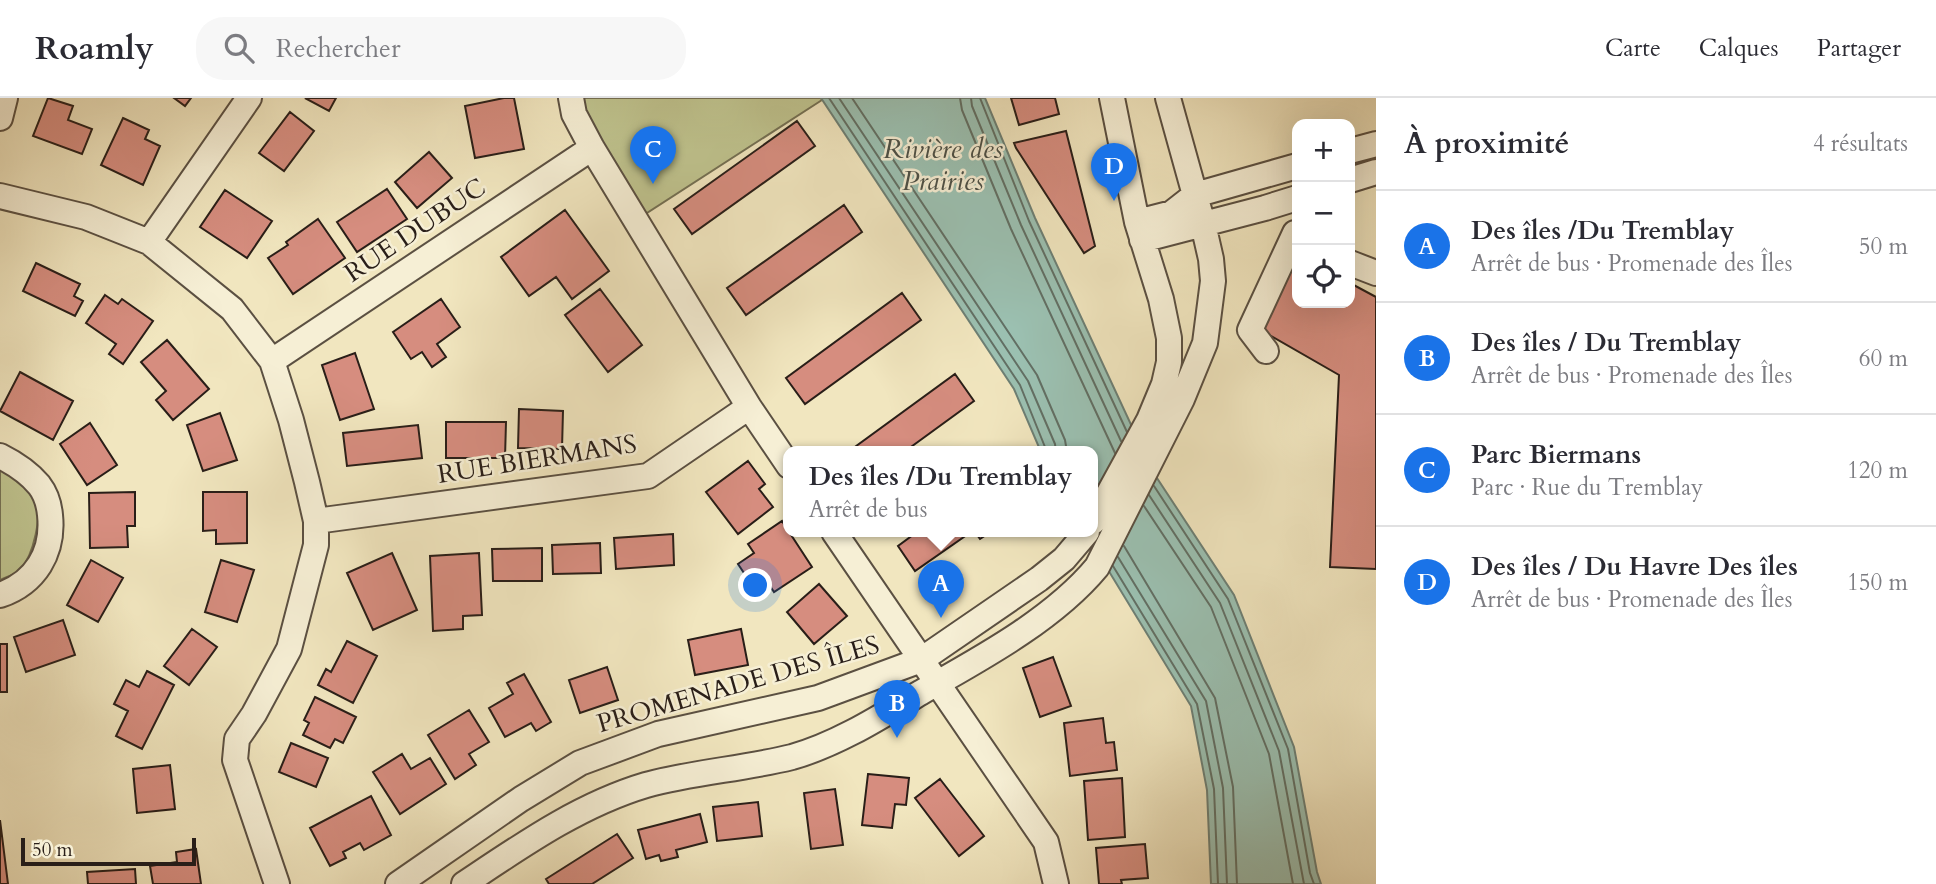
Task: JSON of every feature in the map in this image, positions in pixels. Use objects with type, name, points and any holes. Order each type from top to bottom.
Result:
[{"type":"street","points":[[0,118],[5,98]]},
{"type":"street","points":[[149,242],[248,98]]},
{"type":"street","points":[[571,98],[574,114],[592,148],[749,407],[783,457]]},
{"type":"street","name":"PROMENADE DES ÎLES","points":[[464,884],[519,847],[584,809],[645,786],[793,756],[855,731],[1038,621],[1080,588],[1097,567],[1155,429],[1169,362],[1169,338],[1161,299],[1140,231],[1112,98]]},
{"type":"street","name":"PROMENADE DES ÎLES","points":[[1098,515],[1155,429],[1182,399],[1205,343],[1213,281],[1203,224],[1168,98]]},
{"type":"street","points":[[1355,150],[1376,144]]},
{"type":"street","name":"RUE DUBUC","points":[[272,361],[592,148]]},
{"type":"street","points":[[1140,231],[1172,213],[1195,195],[1292,167]]},
{"type":"street","points":[[1355,178],[1376,172]]},
{"type":"street","points":[[0,196],[86,217],[149,242],[232,309],[272,361],[291,420],[316,521],[317,545],[289,649],[254,714],[237,739],[235,760],[277,884]]},
{"type":"street","points":[[1140,231],[1203,224],[1288,201]]},
{"type":"street","points":[[1266,351],[1250,330],[1292,241]]},
{"type":"street","points":[[1355,265],[1376,273]]},
{"type":"street","name":"RUE BIERMANS","points":[[316,521],[648,476],[749,407]]},
{"type":"street","points":[[0,456],[12,462],[39,485],[48,502],[51,539],[44,561],[29,579],[15,590],[0,596]]},
{"type":"street","points":[[837,537],[1046,842],[1056,884]]},
{"type":"street","name":"PROMENADE DES ÎLES","points":[[398,884],[521,799],[580,763],[657,734],[818,698],[921,660],[1039,579],[1064,559],[1083,537]]},
{"type":"green space","points":[[571,98],[821,98],[822,100],[636,220]]},
{"type":"green space","points":[[0,468],[19,480],[31,492],[38,514],[36,535],[25,564],[18,572],[0,580]]},
{"type":"water","name":"Rivière des Prairies","points":[[821,98],[985,98],[1035,218],[1153,472],[1234,595],[1294,747],[1321,884],[1211,884],[1207,790],[1191,706],[1088,537],[1098,537],[1098,446],[1038,446],[1014,389]]},
{"type":"building","points":[[48,98],[73,106],[68,120],[92,129],[82,154],[33,136]]},
{"type":"building","points":[[174,98],[191,98],[185,106]]},
{"type":"building","points":[[305,98],[336,98],[329,111]]},
{"type":"building","points":[[514,98],[524,149],[475,158],[465,106]]},
{"type":"building","points":[[1011,98],[1055,98],[1059,114],[1019,125]]},
{"type":"building","points":[[290,112],[314,131],[284,171],[259,153]]},
{"type":"building","points":[[123,118],[149,130],[145,139],[160,146],[143,185],[101,165]]},
{"type":"building","points":[[797,121],[815,146],[692,234],[674,209]]},
{"type":"building","points":[[1066,131],[1095,246],[1084,253],[1014,143]]},
{"type":"building","points":[[429,152],[452,178],[417,208],[395,182]]},
{"type":"building","points":[[387,189],[407,219],[357,252],[337,222]]},
{"type":"building","points":[[225,190],[272,221],[247,258],[200,227]]},
{"type":"building","points":[[844,205],[862,232],[746,315],[727,288]]},
{"type":"building","points":[[565,210],[609,271],[572,299],[556,277],[529,296],[501,257]]},
{"type":"building","points":[[318,219],[345,258],[293,294],[268,258]]},
{"type":"building","points":[[36,263],[80,284],[74,296],[83,301],[75,316],[23,291]]},
{"type":"building","points":[[1292,266],[1292,308],[1355,308],[1355,286],[1376,297],[1376,569],[1330,567],[1339,375],[1259,329]]},
{"type":"building","points":[[600,289],[642,345],[608,372],[565,315]]},
{"type":"building","points":[[902,293],[921,320],[805,404],[786,378]]},
{"type":"building","points":[[105,295],[118,304],[122,299],[153,321],[123,364],[109,354],[116,344],[86,323]]},
{"type":"building","points":[[441,299],[460,327],[437,344],[446,357],[432,367],[422,352],[411,359],[393,332]]},
{"type":"building","points":[[167,340],[209,389],[173,420],[156,400],[166,391],[141,362]]},
{"type":"building","points":[[355,353],[374,409],[340,420],[322,365]]},
{"type":"building","points":[[20,372],[73,401],[53,440],[0,411]]},
{"type":"building","points":[[955,374],[974,401],[912,446],[856,446]]},
{"type":"building","points":[[519,409],[563,411],[562,449],[518,448]]},
{"type":"building","points":[[220,413],[237,460],[203,471],[187,425]]},
{"type":"building","points":[[446,422],[506,422],[505,458],[446,458]]},
{"type":"building","points":[[90,423],[117,465],[87,485],[60,444]]},
{"type":"building","points":[[418,425],[422,458],[347,466],[343,433]]},
{"type":"building","points":[[748,461],[765,484],[759,489],[773,507],[738,534],[706,492]]},
{"type":"building","points":[[135,492],[135,526],[127,526],[128,547],[90,548],[89,493]]},
{"type":"building","points":[[203,492],[247,492],[247,543],[216,544],[216,530],[203,531]]},
{"type":"building","points":[[782,521],[783,537],[792,537],[812,567],[774,592],[768,583],[756,591],[738,564],[754,553],[748,544]]},
{"type":"building","points":[[673,534],[674,565],[616,569],[614,538]]},
{"type":"building","points":[[910,537],[964,537],[915,571],[898,546]]},
{"type":"building","points":[[600,543],[601,573],[553,574],[552,545]]},
{"type":"building","points":[[542,548],[542,581],[493,581],[492,549]]},
{"type":"building","points":[[392,553],[417,610],[373,630],[347,573]]},
{"type":"building","points":[[479,553],[482,615],[463,616],[463,629],[433,631],[430,556]]},
{"type":"building","points":[[91,560],[123,578],[98,622],[67,605]]},
{"type":"building","points":[[221,560],[254,570],[237,622],[205,612]]},
{"type":"building","points":[[819,584],[847,616],[814,644],[787,612]]},
{"type":"building","points":[[63,620],[75,655],[26,672],[14,637]]},
{"type":"building","points":[[192,629],[217,647],[189,685],[164,666]]},
{"type":"building","points":[[741,629],[748,665],[695,675],[688,640]]},
{"type":"building","points":[[347,641],[377,656],[353,703],[318,685],[326,669],[331,672]]},
{"type":"building","points":[[0,644],[7,644],[7,692],[0,692]]},
{"type":"building","points":[[1053,657],[1071,706],[1040,717],[1023,668]]},
{"type":"building","points":[[607,667],[618,700],[580,713],[569,680]]},
{"type":"building","points":[[147,671],[174,685],[142,749],[116,736],[128,711],[114,704],[126,680],[139,687]]},
{"type":"building","points":[[524,674],[551,722],[536,731],[531,723],[505,737],[489,708],[513,694],[507,683]]},
{"type":"building","points":[[315,697],[356,717],[343,743],[335,739],[330,748],[303,735],[309,723],[304,720]]},
{"type":"building","points":[[469,710],[489,742],[469,754],[476,765],[455,779],[428,735]]},
{"type":"building","points":[[1103,718],[1106,743],[1114,742],[1117,770],[1070,776],[1064,723]]},
{"type":"building","points":[[291,743],[328,758],[316,787],[279,772]]},
{"type":"building","points":[[402,754],[411,769],[430,758],[446,784],[400,814],[373,772]]},
{"type":"building","points":[[170,765],[175,809],[137,813],[133,769]]},
{"type":"building","points":[[868,774],[909,778],[906,805],[895,804],[892,828],[862,825]]},
{"type":"building","points":[[1122,778],[1125,837],[1088,840],[1084,781]]},
{"type":"building","points":[[940,779],[984,836],[959,856],[915,798]]},
{"type":"building","points":[[835,789],[843,845],[811,849],[804,793]]},
{"type":"building","points":[[371,796],[391,835],[364,850],[360,843],[343,852],[346,858],[330,866],[310,828]]},
{"type":"building","points":[[758,802],[762,836],[717,841],[713,807]]},
{"type":"building","points":[[700,814],[707,842],[676,850],[678,857],[661,861],[659,855],[646,859],[638,830]]},
{"type":"building","points":[[0,820],[8,884],[0,884]]},
{"type":"building","points":[[617,834],[633,858],[592,884],[549,884],[546,879]]},
{"type":"building","points":[[1145,844],[1148,878],[1121,880],[1122,884],[1099,884],[1096,848]]},
{"type":"building","points":[[196,849],[201,884],[153,884],[150,866],[177,862],[176,852]]},
{"type":"building","points":[[135,869],[136,884],[88,884],[87,872]]},
{"type":"place","name":"Parc Biermans","points":[[653,184]]},
{"type":"place","name":"Des îles / Du Havre Des îles","points":[[1114,201]]},
{"type":"place","name":"Des îles /Du Tremblay","points":[[941,618]]},
{"type":"place","name":"Des îles / Du Tremblay","points":[[897,738]]}]
